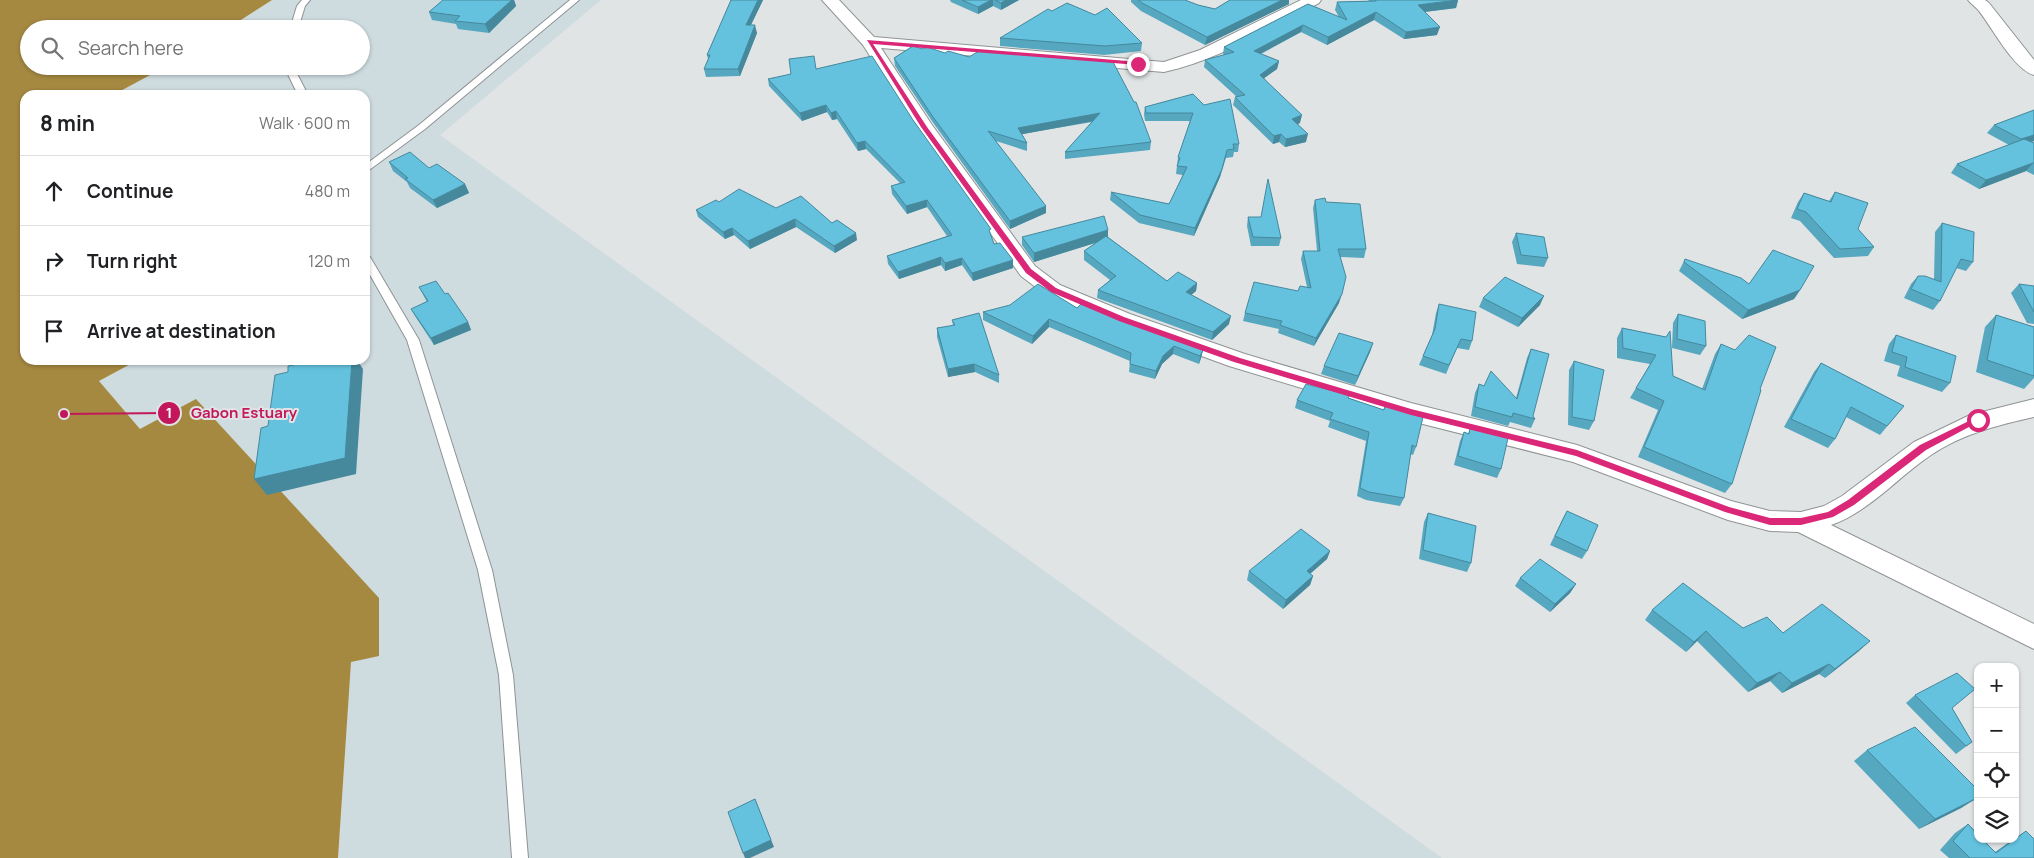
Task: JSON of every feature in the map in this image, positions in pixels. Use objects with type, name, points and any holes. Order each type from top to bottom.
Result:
[{"type":"street","points":[[830,0],[869,42],[924,127],[1028,271],[1053,290],[1122,319],[1237,360],[1307,380],[1344,394],[1577,454],[1728,510],[1770,521],[1801,522],[1830,515],[1851,503],[1923,448],[1978,420],[2034,408]]},
{"type":"street","points":[[869,42],[1164,67],[1174,66],[1206,54],[1313,0]]},
{"type":"street","points":[[1976,0],[1983,6],[2021,57],[2034,70]]},
{"type":"street","points":[[1801,522],[2034,637]]},
{"type":"lane","points":[[297,20],[301,6],[306,0]]},
{"type":"lane","points":[[370,166],[422,127],[575,0]]},
{"type":"lane","points":[[293,75],[300,90]]},
{"type":"lane","points":[[370,266],[413,340],[485,570],[506,674],[520,858]]},
{"type":"shaded area","points":[[0,0],[272,0],[241,20],[20,20],[20,75],[150,75],[122,90],[20,90],[20,365],[129,365],[99,381],[140,429],[196,399],[379,598],[379,656],[351,662],[338,858],[0,858]]},
{"type":"shaded area","points":[[272,0],[601,0],[440,135],[1442,858],[338,858],[351,662],[140,429],[99,381],[129,365],[370,365],[370,90],[122,90],[150,75],[370,75],[370,20],[241,20]]},
{"type":"building","points":[[443,0],[512,0],[485,24],[455,21],[460,16],[429,12]]},
{"type":"building","points":[[731,0],[758,0],[746,25],[755,25],[738,69],[704,69],[710,55],[707,55]]},
{"type":"building","points":[[962,0],[991,0],[978,7]]},
{"type":"building","points":[[995,0],[1006,0],[1001,3]]},
{"type":"building","points":[[1138,0],[1185,0],[1215,9],[1230,0],[1282,0],[1207,37]]},
{"type":"building","points":[[1458,0],[1418,5],[1440,27],[1406,32],[1376,12],[1328,37],[1303,25],[1254,51],[1279,61],[1260,75],[1302,115],[1292,119],[1308,134],[1286,139],[1281,134],[1274,136],[1235,97],[1245,95],[1205,60],[1234,52],[1224,47],[1308,4],[1347,20],[1337,2]]},
{"type":"building","points":[[1067,3],[1095,15],[1107,8],[1142,43],[1105,46],[1000,38],[1048,9],[1052,11]]},
{"type":"building","points":[[913,46],[923,49],[927,47],[945,53],[948,51],[969,57],[979,51],[1113,62],[1134,102],[1136,102],[1151,142],[1065,152],[1100,113],[1018,128],[1027,143],[988,131],[1046,206],[1010,221],[933,117],[894,58]]},
{"type":"building","points":[[814,56],[816,69],[872,56],[913,120],[991,229],[989,230],[994,244],[1000,243],[1013,260],[972,273],[962,258],[945,263],[941,257],[898,272],[887,256],[952,235],[927,200],[906,206],[891,186],[905,182],[865,141],[857,143],[836,111],[831,113],[826,105],[800,113],[768,79],[791,74],[789,59]]},
{"type":"building","points":[[1193,94],[1204,105],[1230,99],[1239,144],[1233,144],[1234,149],[1227,150],[1222,169],[1195,228],[1140,215],[1111,192],[1169,204],[1187,167],[1177,166],[1180,158],[1178,157],[1193,113],[1146,113],[1145,107]]},
{"type":"building","points":[[2034,110],[2034,135],[2021,139],[1994,125]]},
{"type":"building","points":[[2024,139],[2034,143],[2034,163],[1986,180],[1957,164]]},
{"type":"building","points":[[410,152],[429,168],[437,164],[465,184],[433,200],[405,179],[408,178],[389,162]]},
{"type":"building","points":[[1268,179],[1281,238],[1253,237],[1248,217],[1261,217]]},
{"type":"building","points":[[739,189],[776,208],[801,196],[832,223],[837,220],[856,233],[834,246],[795,219],[748,241],[732,228],[723,232],[696,210],[716,200],[719,202]]},
{"type":"building","points":[[1835,192],[1868,203],[1858,229],[1874,247],[1840,249],[1806,212],[1797,209],[1804,193],[1831,202]]},
{"type":"building","points":[[1325,198],[1326,202],[1360,204],[1366,249],[1338,249],[1346,277],[1342,294],[1316,338],[1280,325],[1282,321],[1245,313],[1254,282],[1298,291],[1300,286],[1311,288],[1303,251],[1320,251],[1315,200]]},
{"type":"building","points":[[1104,216],[1108,230],[1034,253],[1022,237]]},
{"type":"building","points":[[1942,223],[1974,232],[1973,262],[1961,259],[1940,301],[1911,289],[1918,276],[1925,276],[1941,282]]},
{"type":"building","points":[[1516,233],[1544,237],[1548,258],[1521,255]]},
{"type":"building","points":[[1106,236],[1167,281],[1178,272],[1197,283],[1186,292],[1231,316],[1213,332],[1098,290],[1116,276],[1084,251]]},
{"type":"building","points":[[1773,250],[1814,266],[1800,290],[1748,310],[1684,262],[1685,259],[1741,278],[1749,284]]},
{"type":"building","points":[[1505,277],[1544,296],[1522,318],[1483,298]]},
{"type":"building","points":[[436,281],[445,294],[448,293],[468,322],[431,338],[411,309],[428,301],[419,287]]},
{"type":"building","points":[[1038,284],[1077,308],[1081,304],[1203,350],[1200,356],[1174,346],[1163,356],[1156,371],[1130,364],[1131,353],[1049,319],[1033,336],[983,312],[1010,305]]},
{"type":"building","points":[[2019,284],[2034,286],[2034,312]]},
{"type":"building","points":[[1439,304],[1476,312],[1472,341],[1461,339],[1449,365],[1423,356],[1435,329]]},
{"type":"building","points":[[979,313],[999,375],[974,364],[948,369],[937,328],[955,325],[952,320]]},
{"type":"building","points":[[1678,314],[1705,321],[1706,346],[1677,339]]},
{"type":"building","points":[[1996,315],[2034,327],[2034,376],[1987,360]]},
{"type":"building","points":[[1622,328],[1666,337],[1670,331],[1673,376],[1705,390],[1721,344],[1735,350],[1749,335],[1776,347],[1760,389],[1732,484],[1644,447],[1664,401],[1636,388],[1656,355],[1623,348]]},
{"type":"building","points":[[1339,333],[1373,343],[1358,376],[1324,366]]},
{"type":"building","points":[[1896,335],[1956,356],[1950,383],[1905,367],[1907,357],[1892,352]]},
{"type":"building","points":[[1531,349],[1549,354],[1533,416],[1535,419],[1513,413],[1512,417],[1475,407],[1479,384],[1484,386],[1491,371],[1517,399]]},
{"type":"building","points":[[1574,361],[1604,370],[1594,421],[1572,417]]},
{"type":"building","points":[[1821,363],[1904,406],[1887,426],[1851,407],[1835,439],[1791,419]]},
{"type":"building","points":[[352,365],[345,458],[254,479],[261,428],[268,426],[275,375],[288,372],[288,366]]},
{"type":"building","points":[[1306,384],[1350,395],[1348,398],[1384,410],[1385,406],[1423,417],[1416,447],[1412,445],[1404,498],[1369,492],[1360,488],[1369,432],[1330,419],[1333,413],[1297,400]]},
{"type":"building","points":[[1470,428],[1508,438],[1501,469],[1458,456],[1464,432],[1469,434]]},
{"type":"building","points":[[1567,511],[1598,525],[1587,551],[1555,536]]},
{"type":"building","points":[[1428,513],[1476,526],[1471,563],[1423,550]]},
{"type":"building","points":[[1301,529],[1330,551],[1307,571],[1313,576],[1286,600],[1249,571]]},
{"type":"building","points":[[1540,559],[1576,584],[1555,604],[1520,578]]},
{"type":"building","points":[[1683,583],[1743,628],[1767,617],[1783,633],[1822,604],[1870,641],[1835,669],[1829,664],[1792,683],[1780,672],[1757,683],[1706,631],[1694,642],[1652,610]]},
{"type":"building","points":[[1957,673],[1974,688],[1952,708],[1972,742],[1966,746],[1915,695]]},
{"type":"building","points":[[1915,727],[1974,786],[1974,800],[1935,819],[1867,750]]},
{"type":"building","points":[[755,799],[771,840],[743,853],[728,812]]},
{"type":"building","points":[[1968,824],[1974,831],[1974,843],[1986,843],[1996,853],[2010,843],[2019,843],[2019,836],[2026,831],[2034,839],[2034,858],[1970,858],[1953,841]]},
{"type":"place","name":"Gabon Estuary","points":[[64,414]]},
{"type":"route","points":[[1138,64],[869,42],[924,127],[1028,271],[1053,290],[1122,319],[1237,360],[1307,380],[1344,394],[1577,454],[1728,510],[1770,521],[1801,522],[1830,515],[1851,503],[1923,448],[1978,420]]}]
